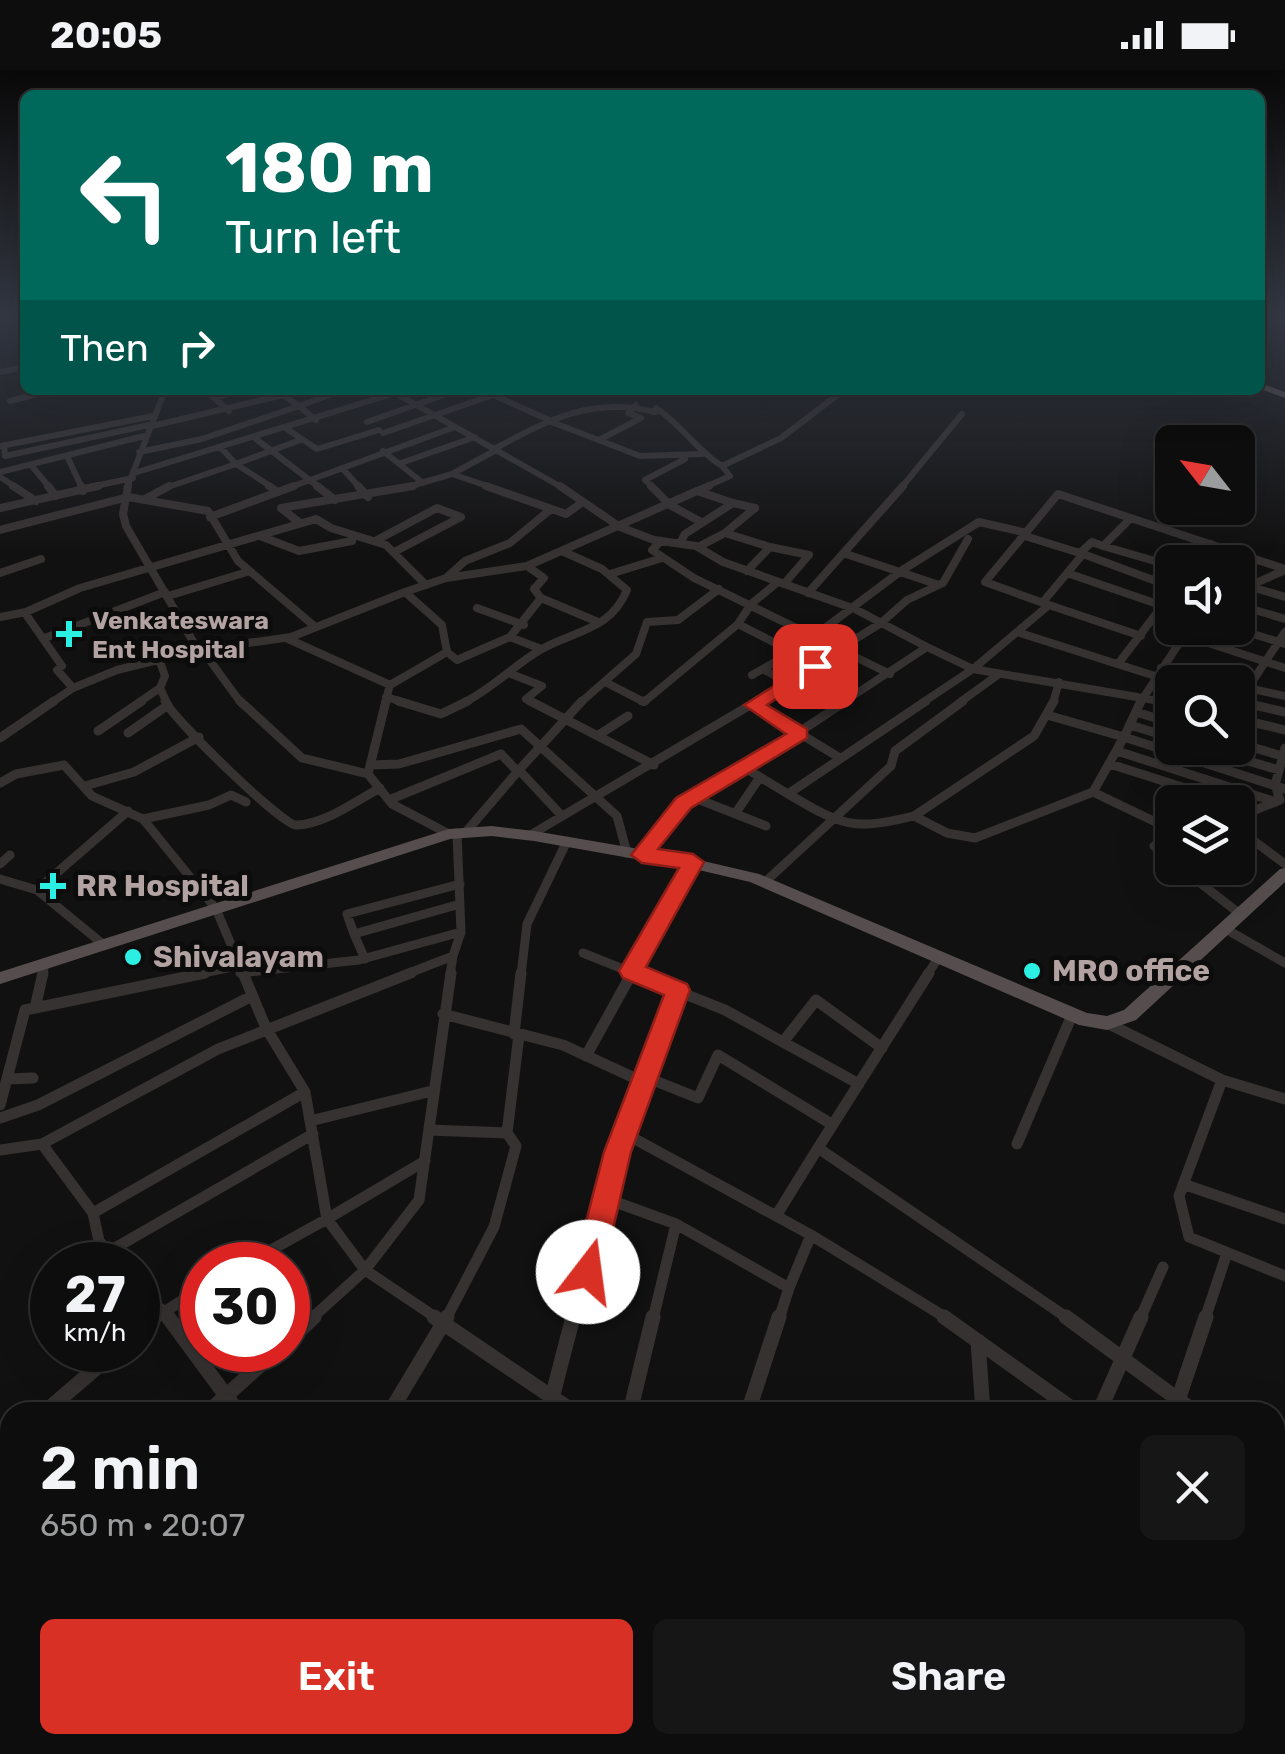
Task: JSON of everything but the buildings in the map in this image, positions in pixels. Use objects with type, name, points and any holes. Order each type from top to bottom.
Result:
[{"type":"main road","points":[[0,978],[457,833],[532,834],[693,862],[765,882],[1072,1015],[1107,1024],[1130,1014],[1285,872]]},
{"type":"street","points":[[10,401],[27,397]]},
{"type":"street","points":[[162,397],[148,426],[124,514],[149,568],[201,650],[247,711],[302,758],[369,769],[462,750],[520,730],[617,816],[634,854],[684,803],[800,734],[926,648]]},
{"type":"street","points":[[214,398],[219,397]]},
{"type":"street","points":[[148,426],[2,446],[3,456],[229,411],[275,397]]},
{"type":"street","points":[[286,397],[316,420]]},
{"type":"street","points":[[140,452],[202,439],[324,397]]},
{"type":"street","points":[[0,508],[134,476],[382,397]]},
{"type":"street","points":[[404,397],[548,478],[580,504],[620,527],[661,541],[698,547],[747,570],[855,610],[973,668],[1155,699]]},
{"type":"street","points":[[367,422],[441,397]]},
{"type":"street","points":[[286,429],[317,449],[437,417],[486,397]]},
{"type":"street","points":[[498,397],[655,459],[702,454]]},
{"type":"street","points":[[722,466],[782,438],[835,397]]},
{"type":"street","points":[[214,398],[229,411]]},
{"type":"street","points":[[0,738],[73,688],[117,670],[201,650],[285,638],[446,578],[527,566],[670,506],[730,476],[702,454],[681,424],[656,410],[636,405],[578,405],[452,474],[368,497],[281,508]]},
{"type":"street","points":[[600,440],[641,418],[628,413],[636,405]]},
{"type":"street","points":[[350,409],[400,448]]},
{"type":"street","points":[[808,592],[846,554],[962,414]]},
{"type":"street","points":[[0,475],[67,456],[148,426]]},
{"type":"street","points":[[210,518],[455,427]]},
{"type":"street","points":[[400,464],[475,437]]},
{"type":"street","points":[[256,439],[335,500]]},
{"type":"street","points":[[145,499],[173,484],[300,440]]},
{"type":"street","points":[[222,449],[236,464],[278,492]]},
{"type":"street","points":[[383,451],[423,483]]},
{"type":"street","points":[[67,456],[83,490]]},
{"type":"street","points":[[690,456],[645,480],[670,506],[701,522]]},
{"type":"street","points":[[31,465],[56,496]]},
{"type":"street","points":[[342,468],[368,497]]},
{"type":"street","points":[[452,474],[566,514],[580,504]]},
{"type":"street","points":[[0,475],[36,501]]},
{"type":"street","points":[[697,491],[754,508],[725,534],[698,547]]},
{"type":"street","points":[[1141,636],[985,582],[1058,494],[1285,569]]},
{"type":"street","points":[[0,530],[128,497],[208,511],[226,545],[247,572],[274,598],[313,625]]},
{"type":"street","points":[[261,499],[300,522]]},
{"type":"street","points":[[680,543],[701,522],[715,519],[733,503]]},
{"type":"street","points":[[259,535],[299,551],[374,539],[437,508],[461,518],[396,550]]},
{"type":"street","points":[[446,578],[465,561],[510,543],[551,509]]},
{"type":"street","points":[[0,617],[24,613],[80,588],[316,519],[346,536],[374,539],[396,550],[426,585]]},
{"type":"street","points":[[1103,546],[1130,519]]},
{"type":"street","points":[[752,675],[818,636],[901,571],[979,522],[1082,553],[1155,583]]},
{"type":"street","points":[[607,683],[644,702],[738,624],[751,604],[781,583],[810,555],[725,534]]},
{"type":"street","points":[[532,834],[753,705],[882,624],[907,600],[939,586],[968,539]]},
{"type":"street","points":[[661,541],[652,550],[662,558],[890,674]]},
{"type":"street","points":[[788,794],[1020,633],[1092,542],[1155,561]]},
{"type":"street","points":[[747,570],[770,547]]},
{"type":"street","points":[[386,697],[441,714],[488,691],[541,649],[590,631],[619,610],[627,590],[610,574],[564,552]]},
{"type":"street","points":[[846,554],[939,586]]},
{"type":"street","points":[[0,573],[42,558]]},
{"type":"street","points":[[610,574],[662,558]]},
{"type":"street","points":[[527,566],[544,578],[534,589],[541,598],[598,622]]},
{"type":"street","points":[[1255,581],[1285,569]]},
{"type":"street","points":[[45,638],[166,594],[247,572]]},
{"type":"street","points":[[1067,573],[1155,604]]},
{"type":"street","points":[[310,1321],[365,1270],[419,1200],[453,956],[461,932],[457,833],[519,771],[566,716],[636,654],[647,622],[667,626],[683,620],[718,589]]},
{"type":"street","points":[[1255,590],[1285,597]]},
{"type":"street","points":[[406,592],[442,625],[446,652],[457,660],[510,637],[524,625],[541,598]]},
{"type":"street","points":[[477,608],[524,625]]},
{"type":"street","points":[[1255,610],[1285,618]]},
{"type":"street","points":[[24,613],[62,666],[57,670],[62,680],[73,688]]},
{"type":"street","points":[[1118,664],[1155,616]]},
{"type":"street","points":[[738,624],[793,652]]},
{"type":"street","points":[[1255,683],[1285,632]]},
{"type":"street","points":[[1020,633],[1118,664],[1155,671]]},
{"type":"street","points":[[1255,635],[1282,643]]},
{"type":"street","points":[[510,637],[541,649]]},
{"type":"street","points":[[285,638],[390,685]]},
{"type":"street","points":[[1223,645],[1285,668]]},
{"type":"street","points":[[446,652],[390,685],[369,769],[389,800],[457,833]]},
{"type":"street","points":[[98,731],[160,688],[165,676],[160,662]]},
{"type":"street","points":[[763,669],[788,683]]},
{"type":"street","points":[[511,674],[542,686],[526,698],[654,764]]},
{"type":"street","points":[[765,882],[891,766],[895,751],[999,674]]},
{"type":"street","points":[[914,816],[947,832],[975,838],[1093,792],[1155,677]]},
{"type":"street","points":[[745,768],[834,821],[868,827],[914,816],[1034,736],[1048,715],[1059,682]]},
{"type":"street","points":[[160,688],[168,705],[198,737],[236,777],[264,797],[272,814],[291,826],[311,824],[380,788]]},
{"type":"street","points":[[1255,691],[1285,696]]},
{"type":"street","points":[[128,733],[168,705]]},
{"type":"street","points":[[753,705],[840,758]]},
{"type":"street","points":[[1255,706],[1285,712]]},
{"type":"street","points":[[1136,712],[1155,718]]},
{"type":"street","points":[[1048,715],[1280,787]]},
{"type":"street","points":[[600,734],[628,716]]},
{"type":"street","points":[[1255,723],[1285,730]]},
{"type":"street","points":[[1130,725],[1155,733]]},
{"type":"street","points":[[85,786],[134,772],[198,737]]},
{"type":"street","points":[[1255,746],[1284,752],[1278,770],[1280,800],[1255,810]]},
{"type":"street","points":[[1117,751],[1276,802]]},
{"type":"street","points":[[389,800],[502,754],[562,816]]},
{"type":"street","points":[[1255,763],[1278,770]]},
{"type":"street","points":[[1110,764],[1176,785]]},
{"type":"street","points":[[0,783],[16,774],[64,765],[92,796],[143,820],[216,909],[250,997],[305,1092],[327,1219],[365,1270],[558,1402]]},
{"type":"street","points":[[735,814],[760,777]]},
{"type":"street","points":[[1093,792],[1155,823]]},
{"type":"street","points":[[143,820],[209,805],[231,795],[246,802]]},
{"type":"street","points":[[695,798],[766,826]]},
{"type":"street","points":[[36,890],[128,811]]},
{"type":"street","points":[[396,1402],[443,1325],[494,1227],[516,1146],[507,1133],[527,924],[567,841]]},
{"type":"street","points":[[1255,842],[1285,864]]},
{"type":"street","points":[[0,864],[10,855]]},
{"type":"street","points":[[586,1056],[693,862]]},
{"type":"street","points":[[0,880],[36,890],[104,945]]},
{"type":"street","points":[[364,958],[347,914],[460,884]]},
{"type":"street","points":[[1203,885],[1240,914]]},
{"type":"street","points":[[354,934],[460,904]]},
{"type":"street","points":[[1224,928],[1285,963]]},
{"type":"street","points":[[0,1105],[25,1010],[238,970],[364,958],[461,932]]},
{"type":"street","points":[[583,953],[678,990],[859,1084]]},
{"type":"street","points":[[0,1150],[42,1144],[266,1028],[453,956]]},
{"type":"street","points":[[776,1216],[939,957]]},
{"type":"street","points":[[36,1008],[44,964]]},
{"type":"street","points":[[552,1398],[624,1133],[678,990]]},
{"type":"street","points":[[0,1118],[38,1105],[250,997]]},
{"type":"street","points":[[782,1042],[816,1000],[882,1048]]},
{"type":"street","points":[[444,1014],[586,1056],[698,1098],[718,1055],[832,1126]]},
{"type":"street","points":[[1018,1144],[1072,1015]]},
{"type":"street","points":[[1107,1024],[1222,1080],[1285,1099]]},
{"type":"street","points":[[7,1079],[32,1078]]},
{"type":"street","points":[[1222,1080],[1179,1196],[1189,1237],[1285,1276]]},
{"type":"street","points":[[124,1242],[311,1128],[432,1091]]},
{"type":"street","points":[[92,1213],[305,1092]]},
{"type":"street","points":[[429,1130],[507,1133]]},
{"type":"street","points":[[624,1133],[811,1234],[978,1341],[1056,1402]]},
{"type":"street","points":[[42,1144],[92,1213],[100,1242]]},
{"type":"street","points":[[818,1148],[1028,1290],[1125,1362],[1170,1402]]},
{"type":"street","points":[[286,1242],[425,1161]]},
{"type":"street","points":[[1184,1184],[1285,1218]]},
{"type":"street","points":[[607,1198],[676,1224],[788,1288]]},
{"type":"street","points":[[632,1402],[676,1224]]},
{"type":"street","points":[[751,1402],[788,1288],[811,1234]]},
{"type":"street","points":[[1178,1402],[1227,1253]]},
{"type":"street","points":[[1104,1402],[1125,1362],[1163,1266]]},
{"type":"street","points":[[160,1313],[180,1301]]},
{"type":"street","points":[[160,1306],[230,1402]]},
{"type":"street","points":[[978,1341],[982,1402]]},
{"type":"street","points":[[57,1402],[91,1372]]},
{"type":"street","points":[[219,1402],[253,1372]]},
{"type":"place","name":"Venkateswara Ent Hospital","points":[[69,634]]},
{"type":"place","name":"RR Hospital","points":[[53,886]]},
{"type":"place","name":"Shivalayam","points":[[133,957]]},
{"type":"place","name":"MRO office","points":[[1032,971]]},
{"type":"route","points":[[588,1272],[617,1152],[678,990],[631,971],[693,862],[642,855],[684,803],[800,734],[753,705],[815,666]]}]
